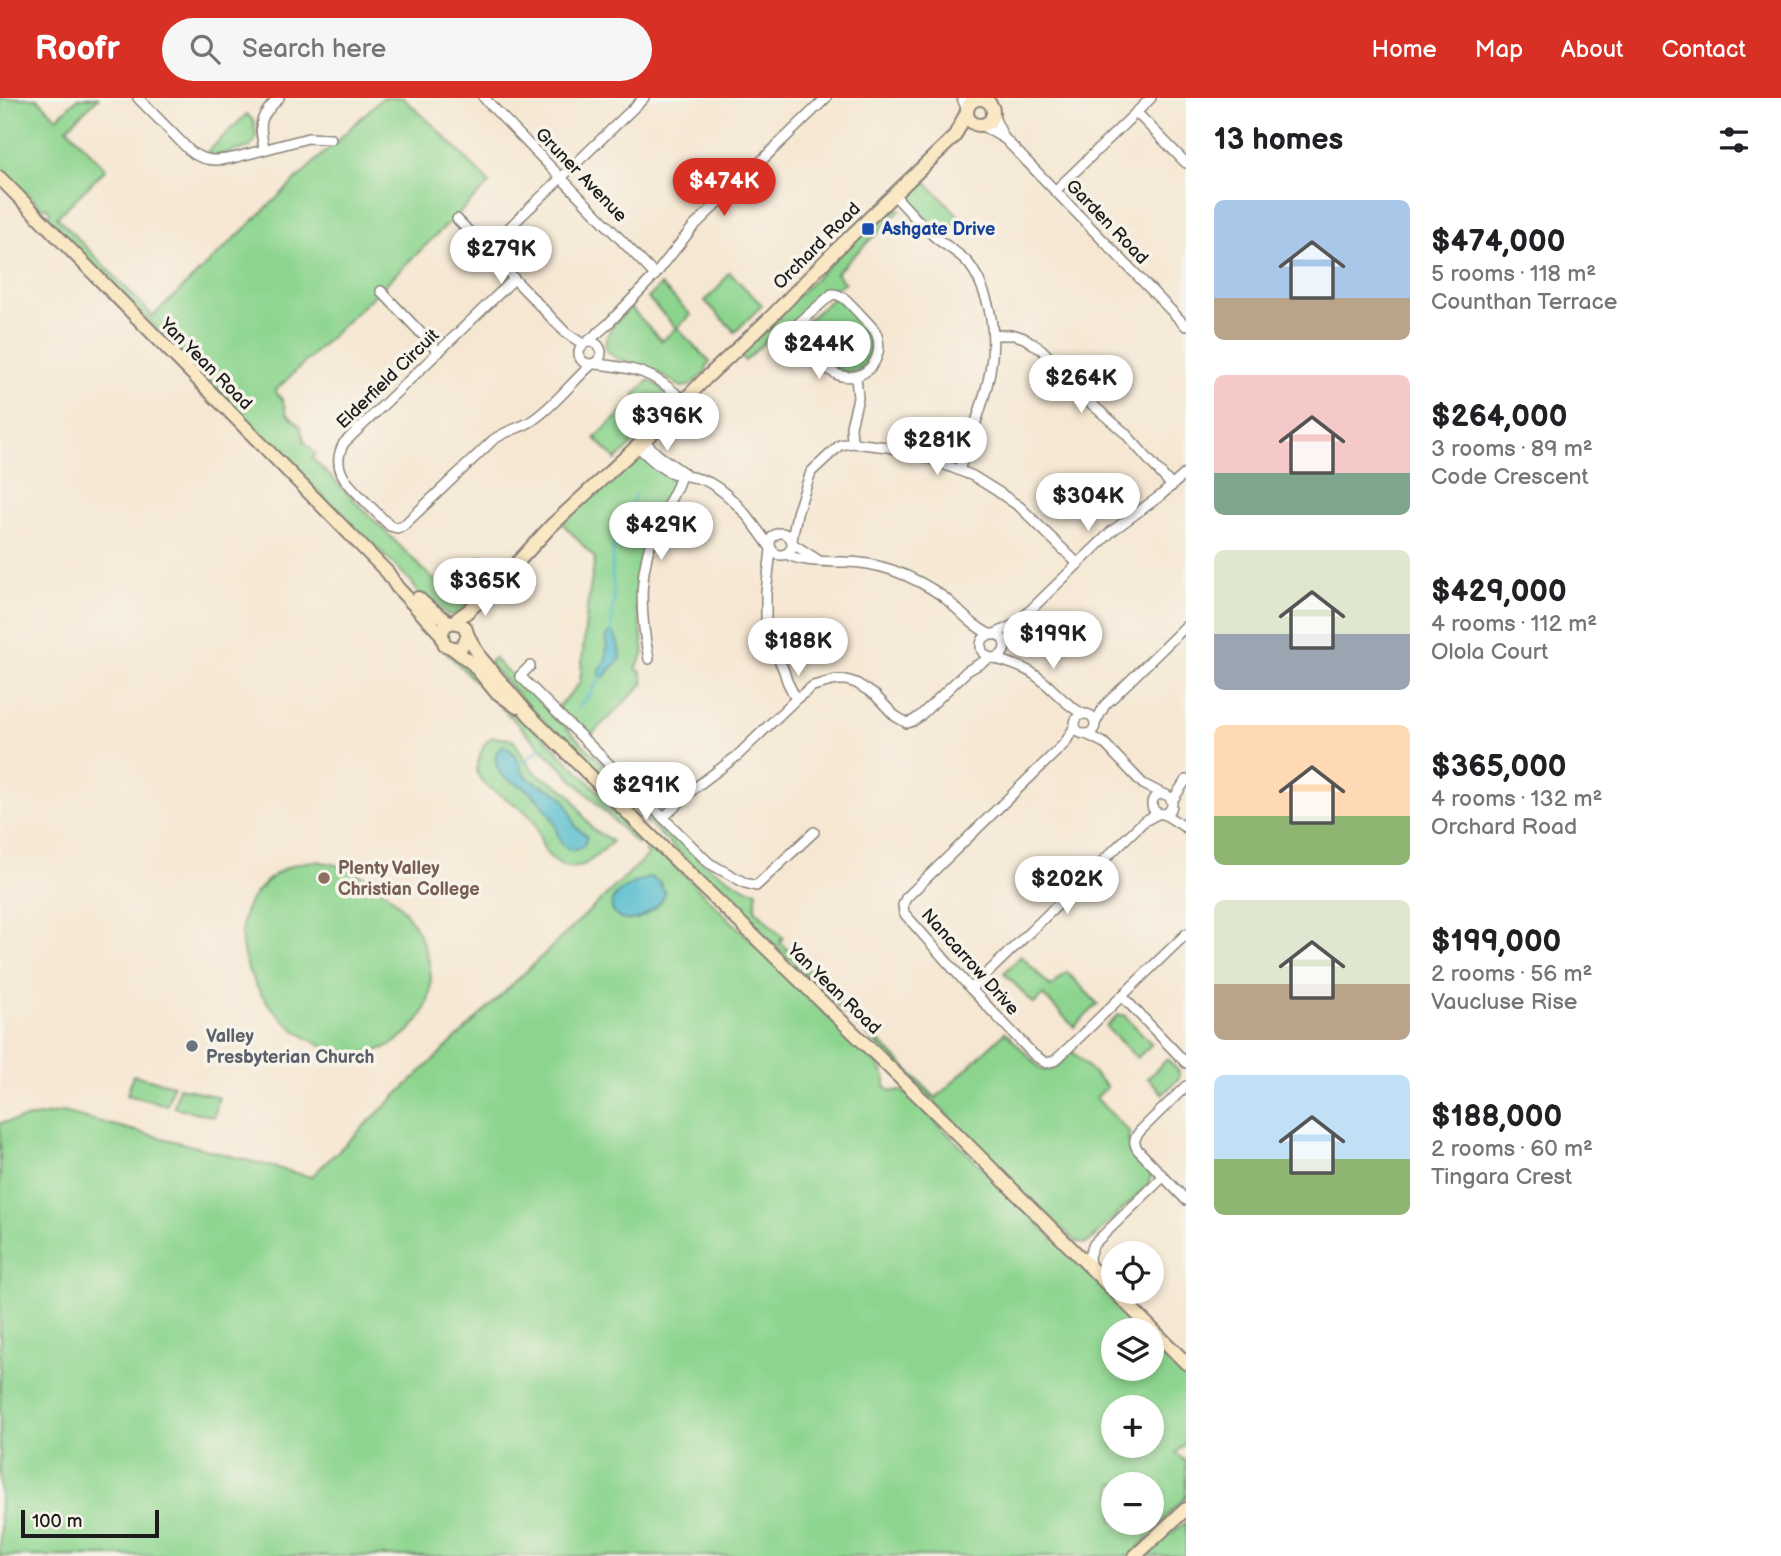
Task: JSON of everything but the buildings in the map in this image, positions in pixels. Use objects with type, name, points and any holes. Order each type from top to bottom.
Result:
[{"type":"main road","points":[[993,113],[990,104],[980,99],[966,107],[971,122],[980,125],[987,123],[993,113],[1001,98]]},
{"type":"main road","name":"Orchard Road","points":[[954,137],[966,107]]},
{"type":"main road","name":"Orchard Road","points":[[451,623],[496,586],[551,526],[684,401],[954,137],[980,125]]},
{"type":"main road","name":"Yan Yean Road","points":[[0,178],[388,573],[397,587],[442,635]]},
{"type":"main road","name":"Yan Yean Road","points":[[388,573],[401,580],[428,607],[451,623]]},
{"type":"main road","name":"Orchard Road","points":[[467,633],[496,586]]},
{"type":"main road","points":[[451,623],[462,625],[467,633],[462,646],[452,648],[445,645],[442,635],[444,628],[451,623]]},
{"type":"main road","name":"Yan Yean Road","points":[[467,633],[480,657],[529,715],[1101,1278]]},
{"type":"main road","name":"Yan Yean Road","points":[[452,648],[473,664],[495,691],[529,715]]},
{"type":"main road","name":"Yan Yean Road","points":[[1127,1304],[1186,1363]]},
{"type":"main road","points":[[1135,1556],[1186,1509]]},
{"type":"street","points":[[138,98],[200,158],[220,160],[308,138],[331,139]]},
{"type":"street","points":[[264,148],[260,123],[262,116],[279,98]]},
{"type":"street","name":"Gruner Avenue","points":[[484,98],[655,275]]},
{"type":"street","points":[[486,250],[643,98]]},
{"type":"street","points":[[579,357],[579,349],[607,325],[655,275],[694,227],[826,98]]},
{"type":"street","points":[[1055,191],[1151,98]]},
{"type":"street","name":"Garden Road","points":[[993,113],[1005,139]]},
{"type":"street","points":[[1136,113],[1186,163]]},
{"type":"street","name":"Garden Road","points":[[980,125],[1005,139],[1186,326]]},
{"type":"street","points":[[894,195],[935,237],[970,265],[987,302],[994,335],[993,358],[989,382],[959,470]]},
{"type":"street","points":[[457,219],[566,333],[584,363],[648,373],[669,386],[684,401]]},
{"type":"street","name":"Elderfield Circuit","points":[[514,279],[349,438],[340,454],[339,466],[346,481],[387,523],[400,528],[493,440],[509,429],[522,426],[537,417],[593,364]]},
{"type":"street","points":[[381,291],[439,352]]},
{"type":"street","points":[[831,293],[838,294],[848,302],[871,326],[878,340],[875,362],[870,369],[856,377],[840,376],[827,369],[796,333],[799,323],[831,293]]},
{"type":"street","points":[[593,364],[600,358],[607,325]]},
{"type":"street","points":[[566,333],[585,343],[594,343],[620,367]]},
{"type":"street","points":[[994,335],[1015,335],[1041,349],[1073,388],[1125,433],[1172,486]]},
{"type":"street","name":"Elderfield Circuit","points":[[569,387],[579,357]]},
{"type":"street","points":[[852,443],[851,426],[858,398],[856,377]]},
{"type":"street","points":[[640,443],[684,474],[704,480],[719,489],[752,522],[777,555],[868,564],[900,573],[934,591],[970,622],[1000,638],[1020,666],[1041,680],[1066,704],[1091,716],[1104,743],[1143,784],[1167,798],[1184,827]]},
{"type":"street","points":[[768,582],[785,555],[792,549],[797,513],[811,472],[840,445],[852,443],[906,451],[959,470],[997,491],[1020,508],[1078,564]]},
{"type":"street","points":[[967,671],[1001,655],[1017,623],[1126,519],[1186,473]]},
{"type":"street","points":[[641,667],[652,660],[641,611],[644,573],[660,517],[684,474]]},
{"type":"street","points":[[797,513],[771,539],[766,622],[784,671],[800,696]]},
{"type":"street","points":[[752,522],[789,535],[792,542],[819,561]]},
{"type":"street","points":[[970,622],[984,654],[1020,666]]},
{"type":"street","points":[[663,818],[696,787],[737,756],[813,686],[846,680],[856,683],[875,695],[895,716],[907,723],[920,716],[967,671],[983,639],[1017,623]]},
{"type":"street","points":[[1085,734],[1092,731],[1105,705],[1186,626]]},
{"type":"street","points":[[530,666],[520,676],[709,863],[745,883],[757,886],[814,832]]},
{"type":"street","points":[[1066,704],[1077,731],[1104,743]]},
{"type":"street","points":[[1075,724],[1077,718],[1105,705]]},
{"type":"street","name":"Nancarrow Drive","points":[[1075,724],[1065,743],[912,891],[903,905],[904,913],[971,989],[1034,1055],[1046,1063],[1060,1056],[1186,934]]},
{"type":"street","name":"Nancarrow Drive","points":[[1065,743],[1085,734]]},
{"type":"street","points":[[1167,798],[1184,782]]},
{"type":"street","points":[[1143,784],[1155,811],[1184,827]]},
{"type":"street","points":[[1143,822],[1155,796],[1167,798]]},
{"type":"street","points":[[971,989],[1143,822],[1169,811],[1167,798]]},
{"type":"street","points":[[1122,996],[1186,1063]]},
{"type":"street","points":[[1186,1086],[1141,1130],[1134,1142],[1138,1150],[1186,1200]]},
{"type":"street","points":[[1090,1267],[1089,1256],[1094,1244],[1164,1177]]},
{"type":"street","points":[[1064,1241],[1083,1248],[1094,1244]]},
{"type":"green space","points":[[0,98],[37,98],[57,118],[78,98],[98,98],[67,128],[106,169],[57,217],[153,316],[382,98],[403,98],[434,126],[490,183],[275,391],[282,399],[287,414],[300,426],[305,443],[316,454],[312,458],[444,590],[480,556],[502,573],[457,614],[448,615],[418,593],[411,581],[301,475],[51,221],[50,211],[46,207],[40,207],[0,166]]},
{"type":"green space","points":[[247,114],[254,122],[256,136],[250,147],[216,156],[205,154]]},
{"type":"green space","points":[[920,176],[961,218],[942,237],[907,199],[908,190]]},
{"type":"green space","points":[[892,207],[901,210],[836,273],[845,283],[826,291],[794,323],[784,340],[776,331],[745,361],[738,354],[886,209]]},
{"type":"green space","points":[[729,272],[762,305],[735,332],[705,301]]},
{"type":"green space","points":[[661,285],[691,315],[677,328],[710,362],[706,372],[689,386],[681,387],[656,371],[616,358],[606,350],[609,332],[630,307],[662,341],[676,328],[648,298]]},
{"type":"green space","points":[[833,298],[849,309],[872,333],[874,351],[861,370],[849,373],[835,369],[809,345],[801,333],[802,325]]},
{"type":"green space","points":[[649,380],[667,395],[669,408],[616,460],[595,438],[636,398],[634,395]]},
{"type":"green space","points":[[634,456],[647,460],[671,478],[673,484],[640,571],[638,607],[644,653],[636,669],[641,672],[644,683],[592,734],[585,735],[557,708],[580,683],[595,558],[562,523]]},
{"type":"green space","points":[[450,652],[528,721],[635,828],[640,838],[638,845],[447,653]]},
{"type":"green space","points":[[494,658],[703,863],[745,888],[757,891],[755,909],[783,938],[780,942],[936,1098],[1005,1032],[1042,1070],[1055,1067],[1072,1051],[1107,1087],[1096,1098],[1130,1133],[1130,1148],[1149,1171],[1151,1177],[1148,1185],[1090,1241],[1084,1244],[1075,1241],[1036,1207],[899,1066],[529,707],[489,663]]},
{"type":"green space","points":[[492,737],[514,741],[532,770],[565,790],[590,826],[612,842],[580,866],[565,866],[550,857],[530,816],[479,778],[477,771],[480,755],[486,742]]},
{"type":"green space","points":[[648,849],[663,854],[880,1067],[885,1077],[885,1086],[890,1091],[902,1091],[912,1098],[1101,1285],[1101,1304],[1120,1304],[1134,1318],[1101,1318],[1101,1381],[1164,1381],[1164,1350],[1186,1377],[1186,1443],[1176,1453],[1186,1462],[1186,1497],[1164,1520],[1164,1472],[1101,1472],[1101,1535],[1150,1535],[1130,1556],[0,1556],[0,1123],[63,1112],[311,1177],[648,855],[644,851]]},
{"type":"green space","points":[[316,861],[349,870],[380,887],[408,916],[427,954],[431,975],[430,995],[423,1013],[405,1035],[378,1050],[364,1053],[335,1050],[307,1038],[282,1018],[261,994],[247,966],[242,937],[247,909],[264,884],[276,874],[294,865]]},
{"type":"green space","points":[[1021,956],[1051,987],[1067,972],[1098,1004],[1074,1027],[1043,995],[1034,1004],[1004,973]]},
{"type":"green space","points":[[1118,1015],[1124,1015],[1152,1044],[1137,1058],[1106,1027]]},
{"type":"green space","points":[[1167,1059],[1179,1072],[1179,1078],[1163,1094],[1148,1078]]},
{"type":"green space","points":[[133,1075],[173,1085],[167,1105],[127,1095]]},
{"type":"green space","points":[[179,1087],[219,1097],[214,1117],[174,1107]]},
{"type":"green space","points":[[1186,1522],[1186,1556],[1141,1556]]},
{"type":"water","points":[[612,632],[617,640],[621,658],[603,677],[599,671],[606,660],[607,635]]},
{"type":"water","points":[[503,746],[514,755],[526,776],[564,799],[575,825],[587,836],[580,848],[572,850],[563,844],[552,818],[538,799],[502,775],[496,757]]},
{"type":"water","points":[[651,877],[660,883],[665,893],[660,902],[637,919],[626,920],[617,916],[612,909],[616,895]]},
{"type":"waterway","points":[[611,635],[613,547],[636,494]]},
{"type":"waterway","points":[[578,708],[603,674]]},
{"type":"waterway","points":[[518,766],[543,746]]},
{"type":"place","name":"Ashgate Drive","points":[[868,229]]},
{"type":"place","name":"Plenty Valley Christian College","points":[[324,878]]},
{"type":"place","name":"Valley Presbyterian Church","points":[[192,1046]]}]
